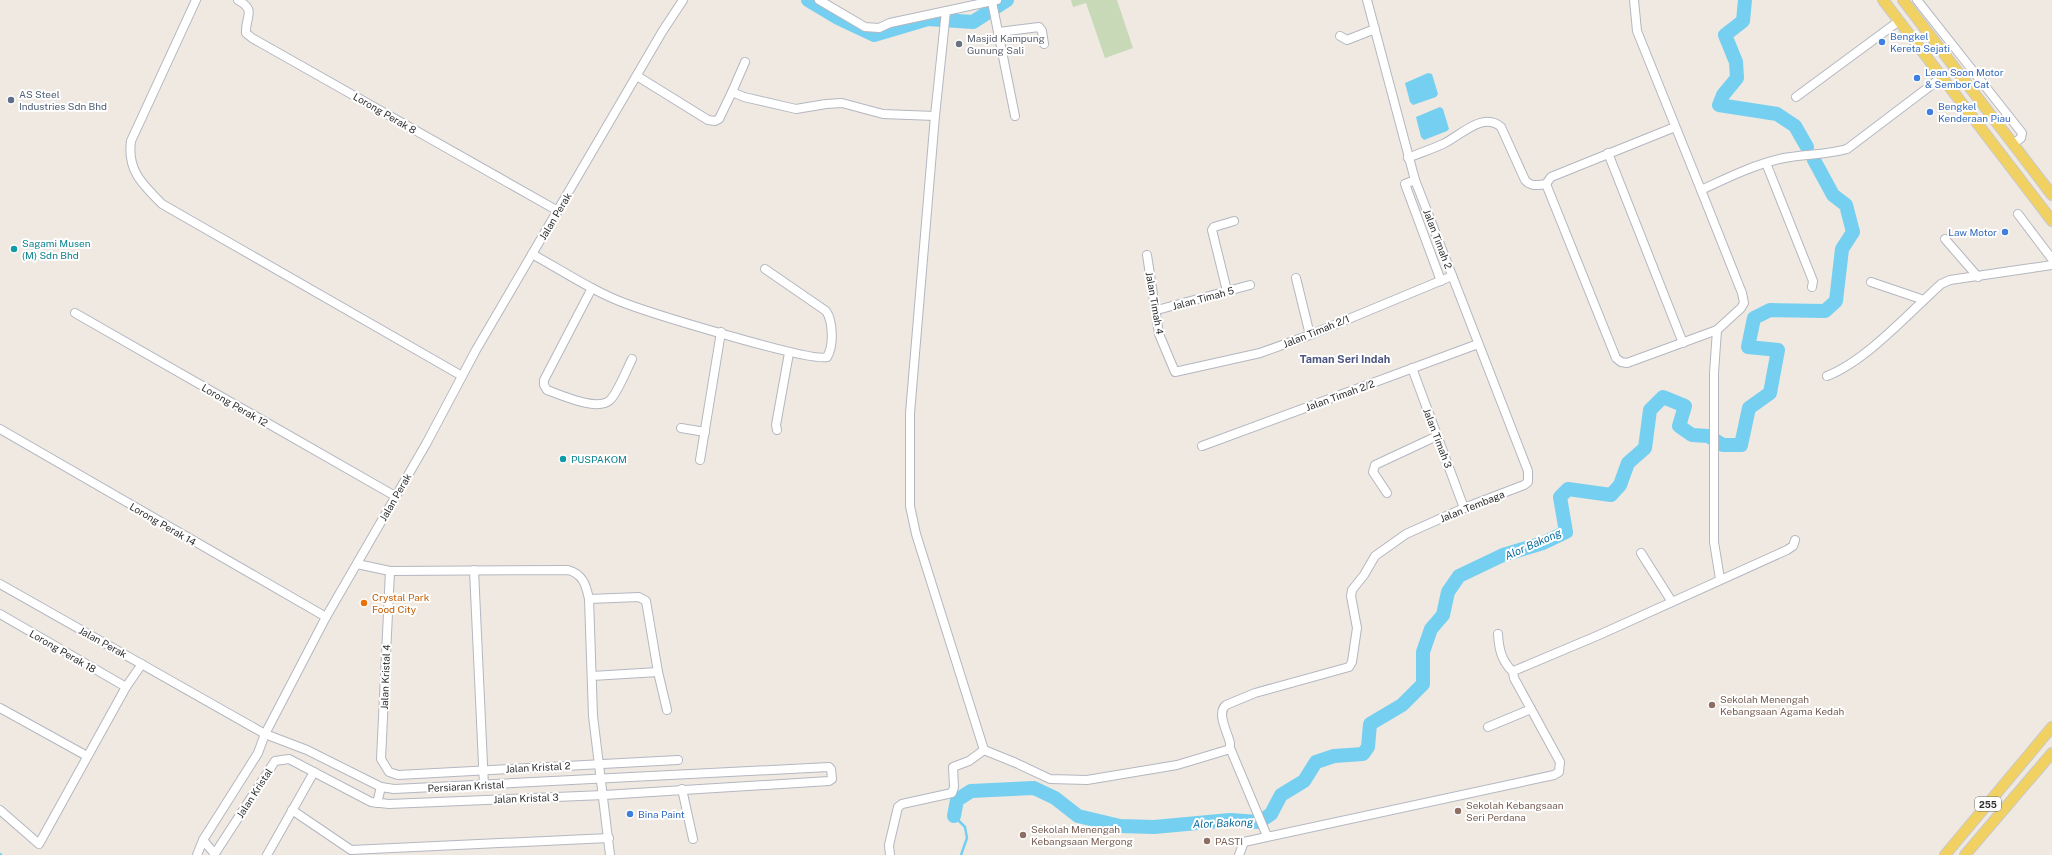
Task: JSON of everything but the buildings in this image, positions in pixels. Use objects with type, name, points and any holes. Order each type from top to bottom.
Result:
[{"type":"main road","points":[[1884,0],[2052,221]]},
{"type":"main road","points":[[1903,0],[2052,195]]},
{"type":"main road","name":"255","points":[[1944,855],[2052,727]]},
{"type":"main road","name":"255","points":[[1965,855],[2052,753]]},
{"type":"street","points":[[196,0],[131,141],[129,155],[132,167],[139,179],[162,204],[462,376]]},
{"type":"street","name":"Lorong Perak 8","points":[[238,0],[249,7],[250,11],[245,25],[246,32],[252,38],[558,211]]},
{"type":"street","name":"Jalan Perak","points":[[0,584],[265,734],[326,617],[462,376],[662,32],[683,0]]},
{"type":"street","points":[[819,0],[865,27],[873,29],[890,23],[945,17],[994,2],[995,17],[1015,116]]},
{"type":"street","name":"Jalan Timah 2","points":[[1368,0],[1408,158],[1415,180],[1528,471]]},
{"type":"street","points":[[1546,184],[1616,358],[1621,362],[1627,363],[1718,330],[1741,308],[1744,298],[1638,31],[1634,0]]},
{"type":"street","points":[[1917,0],[2022,133],[2021,138],[2013,144]]},
{"type":"street","points":[[945,17],[935,116],[910,413],[910,506],[916,534],[984,750]]},
{"type":"street","points":[[1796,97],[1899,21]]},
{"type":"street","points":[[999,32],[1038,27],[1042,31],[1044,44]]},
{"type":"street","points":[[1340,36],[1347,40],[1375,29]]},
{"type":"street","points":[[637,76],[708,120],[715,120],[719,119],[745,62]]},
{"type":"street","points":[[1701,190],[1766,163],[1784,158],[1832,153],[1847,149],[1942,76]]},
{"type":"street","points":[[732,92],[796,109],[826,104],[842,104],[883,114],[935,116]]},
{"type":"street","points":[[1408,158],[1444,144],[1473,126],[1489,121],[1495,121],[1501,127],[1524,180],[1533,185],[1546,184]]},
{"type":"street","points":[[1546,184],[1551,177],[1676,127]]},
{"type":"street","points":[[1608,153],[1683,343]]},
{"type":"street","points":[[1766,163],[1813,281],[1812,287]]},
{"type":"street","points":[[1415,180],[1405,184],[1441,281]]},
{"type":"street","points":[[2018,214],[2052,259]]},
{"type":"street","points":[[1226,291],[1212,230],[1214,227],[1234,221]]},
{"type":"street","points":[[1945,239],[1978,277]]},
{"type":"street","points":[[532,254],[592,288],[627,304],[789,353],[819,358],[827,357],[830,349],[832,322],[830,316],[821,306],[764,269]]},
{"type":"street","name":"Jalan Timah 4","points":[[1147,255],[1159,334],[1175,372]]},
{"type":"street","points":[[1827,376],[1840,371],[1858,359],[1941,284],[1950,280],[2052,265]]},
{"type":"street","name":"Jalan Timah 2/1","points":[[1175,372],[1253,355],[1310,335],[1452,276]]},
{"type":"street","points":[[1296,278],[1310,335]]},
{"type":"street","points":[[1871,282],[1924,300]]},
{"type":"street","name":"Jalan Timah 5","points":[[1156,310],[1250,285]]},
{"type":"street","points":[[592,288],[544,380],[544,387],[547,390],[593,405],[602,404],[610,400],[632,359]]},
{"type":"street","name":"Lorong Perak 12","points":[[75,313],[395,496]]},
{"type":"street","points":[[1718,330],[1714,373],[1714,542],[1720,579]]},
{"type":"street","points":[[700,460],[722,332]]},
{"type":"street","name":"Jalan Timah 2/2","points":[[1202,446],[1478,344]]},
{"type":"street","points":[[777,430],[776,425],[789,353]]},
{"type":"street","name":"Jalan Timah 3","points":[[1412,368],[1464,508]]},
{"type":"street","points":[[681,428],[705,432]]},
{"type":"street","name":"Lorong Perak 14","points":[[0,430],[326,617]]},
{"type":"street","points":[[1387,493],[1373,472],[1375,465],[1437,436]]},
{"type":"street","name":"Jalan Tembaga","points":[[1230,748],[1228,732],[1221,714],[1222,708],[1226,705],[1255,694],[1349,667],[1352,662],[1357,628],[1351,596],[1352,590],[1376,556],[1406,534],[1464,508],[1524,485],[1528,482],[1528,471]]},
{"type":"street","points":[[1514,672],[1521,666],[1599,636],[1720,579],[1787,550],[1793,546],[1796,540]]},
{"type":"street","points":[[1642,553],[1672,602]]},
{"type":"street","points":[[357,564],[390,571],[568,570],[575,572],[584,581],[589,599],[593,716],[604,795],[610,855]]},
{"type":"street","points":[[474,570],[484,786]]},
{"type":"street","name":"Jalan Kristal 4","points":[[390,571],[381,758],[389,772],[398,775]]},
{"type":"street","points":[[589,599],[643,598],[646,601],[658,672],[667,710]]},
{"type":"street","name":"Lorong Perak 18","points":[[0,614],[126,686]]},
{"type":"street","points":[[1239,855],[1241,846],[1244,842],[1267,836],[1554,776],[1559,772],[1560,762],[1514,678],[1514,672],[1505,664],[1499,652],[1498,634]]},
{"type":"street","points":[[0,810],[39,844],[126,686],[142,664]]},
{"type":"street","points":[[592,676],[658,672]]},
{"type":"street","points":[[0,708],[87,756]]},
{"type":"street","points":[[1488,727],[1531,709]]},
{"type":"street","name":"Persiaran Kristal","points":[[265,734],[307,750],[381,787],[394,789],[484,786],[601,778],[828,767],[831,769],[832,779],[829,781],[682,789]]},
{"type":"street","name":"Jalan Kristal","points":[[197,855],[203,840],[258,753],[265,734]]},
{"type":"street","points":[[984,750],[1050,779],[1087,780],[1177,764],[1230,748],[1267,836]]},
{"type":"street","points":[[890,855],[889,845],[898,807],[902,804],[952,792],[954,787],[953,767],[969,761],[984,750]]},
{"type":"street","name":"Jalan Kristal","points":[[214,854],[275,761],[289,759],[374,802]]},
{"type":"street","name":"Jalan Kristal 2","points":[[398,775],[678,760]]},
{"type":"street","points":[[267,855],[314,772]]},
{"type":"street","points":[[374,802],[381,787]]},
{"type":"street","points":[[682,789],[693,839]]},
{"type":"street","name":"Jalan Kristal 3","points":[[374,802],[604,795],[682,789]]},
{"type":"street","points":[[292,810],[351,850],[405,852],[609,838]]},
{"type":"street","points":[[203,840],[214,854]]},
{"type":"green space","points":[[1071,0],[1117,0],[1133,48],[1105,58],[1086,3],[1073,7]]},
{"type":"water","points":[[1428,73],[1432,74],[1438,94],[1436,97],[1413,105],[1410,102],[1405,83]]},
{"type":"water","points":[[1440,107],[1443,109],[1449,129],[1424,140],[1421,137],[1416,117]]},
{"type":"waterway","points":[[808,0],[838,18],[874,35],[928,19],[973,22],[1007,0]]},
{"type":"waterway","name":"Alor Bakong","points":[[1745,0],[1743,21],[1725,35],[1736,62],[1737,78],[1723,95],[1719,105],[1777,114],[1795,126],[1807,147]]},
{"type":"waterway","name":"Alor Bakong","points":[[954,816],[957,800],[971,791],[1034,788],[1055,798],[1078,816],[1120,826],[1154,827],[1230,820],[1259,822],[1271,814],[1281,795],[1304,781],[1316,762],[1334,756],[1363,754],[1368,747],[1370,724],[1402,705],[1423,684],[1423,652],[1431,629],[1443,615],[1448,592],[1459,576],[1503,555],[1543,543],[1566,532],[1560,497],[1568,489],[1611,495],[1620,485],[1628,463],[1645,448],[1650,410],[1663,397],[1685,406],[1679,426],[1692,435],[1708,436],[1723,445],[1741,445],[1749,408],[1770,393],[1778,350],[1748,347],[1754,318],[1770,310],[1825,311],[1836,301],[1842,249],[1853,232],[1846,205],[1833,195],[1814,160]]},
{"type":"waterway","points":[[954,816],[965,827],[967,838],[961,855]]},
{"type":"place","name":"Bengkel Kereta Sejati","points":[[1882,42]]},
{"type":"place","name":"Masjid Kampung Gunung Sali","points":[[959,44]]},
{"type":"place","name":"Lean Soon Motor & Sembor Cat","points":[[1917,78]]},
{"type":"place","name":"AS Steel Industries Sdn Bhd","points":[[11,100]]},
{"type":"place","name":"Bengkel Kenderaan Piau","points":[[1930,112]]},
{"type":"place","name":"Law Motor","points":[[2005,232]]},
{"type":"place","name":"Sagami Musen (M) Sdn Bhd","points":[[14,249]]},
{"type":"place","name":"PUSPAKOM","points":[[563,459]]},
{"type":"place","name":"Crystal Park Food City","points":[[364,603]]},
{"type":"place","name":"Sekolah Menengah Kebangsaan Agama Kedah","points":[[1712,705]]},
{"type":"place","name":"Sekolah Kebangsaan Seri Perdana","points":[[1458,811]]},
{"type":"place","name":"Bina Paint","points":[[630,814]]},
{"type":"place","name":"Sekolah Menengah Kebangsaan Mergong","points":[[1023,835]]},
{"type":"place","name":"PASTI","points":[[1207,841]]},
{"type":"district","name":"Taman Seri Indah","points":[[1345,359]]}]
